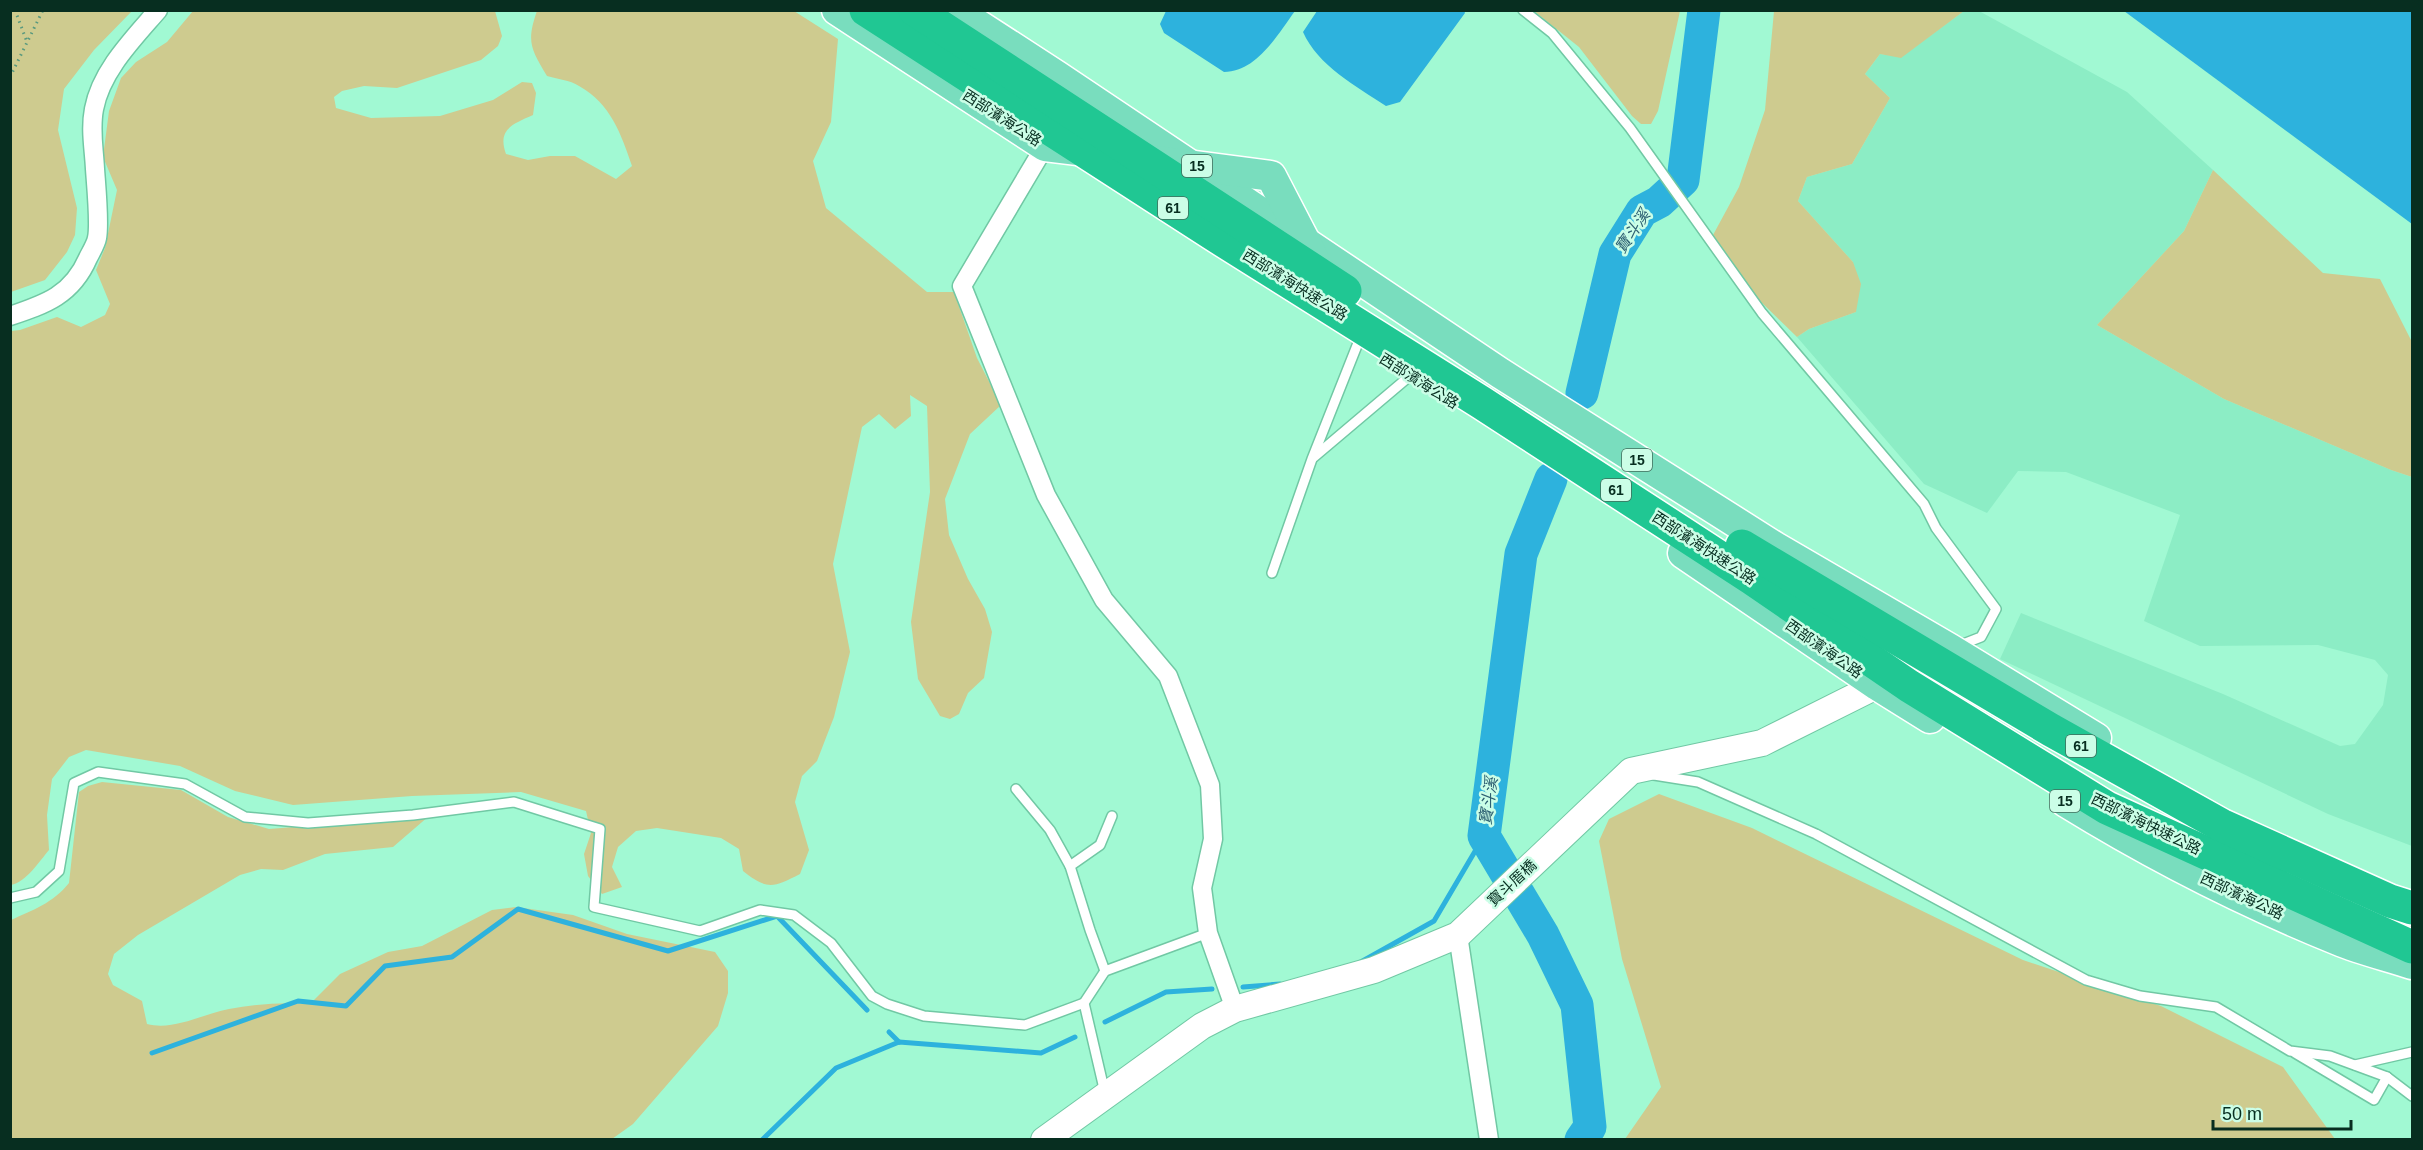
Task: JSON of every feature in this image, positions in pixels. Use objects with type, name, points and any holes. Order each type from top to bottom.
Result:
[{"type":"highway","name":"西部濱海快速公路","points":[[866,10],[1213,234],[1487,395]]},
{"type":"highway","name":"西部濱海快速公路","points":[[915,10],[1487,395],[1757,569],[2051,729],[2221,825],[2390,901],[2412,908]]},
{"type":"highway","name":"西部濱海快速公路","points":[[1757,569],[1909,686],[2107,808],[2412,947]]},
{"type":"main road","name":"西部濱海公路","points":[[837,10],[1045,146],[1271,176],[1358,343],[1411,375],[1743,592],[1879,685],[2105,826],[2196,876],[2340,941],[2412,964]]},
{"type":"main road","name":"15","points":[[955,10],[1510,379],[1775,547],[2129,758],[2344,874],[2412,892]]},
{"type":"street","points":[[10,316],[38,307],[61,296],[82,273],[98,238],[91,133],[94,108],[103,81],[134,38],[158,10]]},
{"type":"street","points":[[1045,146],[962,286],[1046,495],[1104,600],[1168,676],[1210,785],[1213,839],[1202,888],[1208,933],[1235,1009]]},
{"type":"street","points":[[1631,771],[1762,743],[1879,685]]},
{"type":"street","name":"寶斗厝橋","points":[[1460,933],[1631,771]]},
{"type":"street","points":[[1044,1140],[1202,1026],[1235,1009],[1374,970],[1460,933],[1489,1140]]},
{"type":"lane","points":[[1523,10],[1552,33],[1630,128],[1762,313],[1924,504],[1936,528],[1996,609],[1981,637],[1948,651]]},
{"type":"lane","points":[[1272,573],[1312,459],[1358,343]]},
{"type":"lane","points":[[1312,459],[1411,375]]},
{"type":"lane","points":[[1631,771],[1698,782],[1816,834],[2086,980],[2140,996],[2216,1007],[2374,1100],[2387,1077]]},
{"type":"lane","points":[[10,898],[36,892],[59,871],[74,783],[98,772],[185,784],[245,817],[308,823],[413,815],[514,802],[600,829],[594,907],[700,931],[760,910],[794,915],[831,943],[872,996],[887,1004],[924,1016],[1025,1025],[1084,1004],[1106,971],[1208,933]]},
{"type":"lane","points":[[1016,789],[1050,830],[1070,866],[1090,930],[1106,971]]},
{"type":"lane","points":[[1070,866],[1100,845],[1112,816]]},
{"type":"lane","points":[[1084,1004],[1106,1095]]},
{"type":"lane","points":[[2290,1051],[2330,1056],[2355,1065],[2387,1077],[2412,1096]]},
{"type":"lane","points":[[2355,1065],[2412,1052]]},
{"type":"path","points":[[15,10],[27,42]]},
{"type":"path","points":[[10,76],[43,10]]},
{"type":"shaded area","points":[[10,11],[132,11],[94,50],[64,89],[58,130],[77,208],[75,235],[67,252],[45,280],[11,292]]},
{"type":"shaded area","points":[[193,11],[495,11],[502,36],[498,46],[481,60],[397,88],[364,86],[342,91],[334,97],[336,108],[371,118],[440,116],[493,100],[522,82],[532,83],[536,93],[533,115],[513,125],[505,133],[506,154],[528,160],[550,156],[575,156],[616,179],[632,166],[619,131],[607,111],[590,93],[572,82],[547,76],[532,45],[532,30],[537,11],[794,11],[838,39],[831,122],[813,161],[826,208],[927,292],[954,292],[977,358],[1001,405],[970,434],[945,499],[949,535],[968,579],[985,609],[992,632],[984,678],[968,693],[959,714],[950,719],[940,716],[918,679],[911,622],[930,492],[927,406],[910,395],[911,416],[895,429],[879,414],[862,427],[833,564],[850,652],[834,717],[817,761],[802,776],[795,802],[809,850],[800,874],[776,884],[764,884],[743,871],[739,849],[721,838],[657,828],[636,831],[618,847],[612,867],[622,887],[602,894],[588,876],[584,854],[591,833],[586,811],[521,792],[412,796],[293,805],[235,791],[180,766],[86,750],[69,757],[52,779],[47,815],[49,850],[27,876],[11,885],[11,331],[57,317],[81,327],[105,315],[110,304],[96,270],[105,248],[117,190],[103,157],[109,111],[121,78],[136,62],[167,42]]},
{"type":"shaded area","points":[[1534,11],[1680,11],[1658,111],[1651,124],[1641,124],[1632,116],[1579,47]]},
{"type":"shaded area","points":[[1774,11],[1964,11],[1901,58],[1880,54],[1865,74],[1890,98],[1852,164],[1807,177],[1798,201],[1853,262],[1861,284],[1856,312],[1809,329],[1797,337],[1757,298],[1713,235],[1739,187],[1765,110]]},
{"type":"shaded area","points":[[1964,11],[1979,11],[2127,92],[2213,170],[2184,231],[2097,325],[2224,399],[2412,477],[2412,846],[2328,814],[2000,659],[2021,613],[2223,694],[2340,746],[2355,744],[2383,705],[2388,675],[2375,660],[2318,645],[2200,646],[2144,621],[2180,515],[2066,472],[2018,471],[1987,513],[1924,484],[1797,337],[1809,329],[1856,312],[1853,262],[1798,201],[1807,177],[1852,164],[1890,98],[1865,74],[1880,54],[1901,57]]},
{"type":"shaded area","points":[[2213,170],[2323,273],[2380,279],[2412,342],[2412,477],[2224,399],[2097,325],[2184,231]]},
{"type":"shaded area","points":[[102,782],[181,790],[228,817],[269,829],[429,816],[393,847],[325,854],[283,870],[261,869],[240,875],[138,935],[114,954],[108,974],[113,985],[142,1001],[147,1024],[157,1026],[178,1024],[219,1011],[249,1006],[280,1003],[310,1004],[340,974],[388,952],[422,946],[492,910],[516,907],[573,915],[627,934],[715,952],[728,971],[728,993],[718,1026],[633,1124],[612,1139],[11,1140],[11,920],[49,901],[69,883],[79,792],[88,786]]},
{"type":"shaded area","points":[[1659,794],[1752,828],[2023,960],[2161,1006],[2283,1067],[2335,1139],[1625,1139],[1661,1087],[1622,959],[1599,841],[1609,819]]},
{"type":"water","points":[[1166,10],[1295,11],[1266,50],[1256,59],[1247,66],[1224,72],[1164,33],[1160,24]]},
{"type":"water","points":[[1464,10],[1465,13],[1400,102],[1386,106],[1328,65],[1318,55],[1303,32],[1317,11]]},
{"type":"water","points":[[2124,11],[2412,11],[2412,224]]},
{"type":"waterway","name":"寶斗溪","points":[[1582,393],[1615,254],[1642,211],[1659,202],[1683,180],[1704,10]]},
{"type":"waterway","name":"寶斗溪","points":[[1551,479],[1521,554],[1484,836],[1543,935],[1577,1005],[1590,1127],[1581,1140]]},
{"type":"waterway","points":[[1359,963],[1434,921],[1484,836]]},
{"type":"waterway","points":[[152,1053],[298,1001],[346,1006],[385,966],[452,957],[518,909],[668,951],[777,916],[867,1010]]},
{"type":"waterway","points":[[1243,987],[1280,984]]},
{"type":"waterway","points":[[1105,1022],[1166,992],[1212,989]]},
{"type":"waterway","points":[[889,1032],[899,1042]]},
{"type":"waterway","points":[[762,1140],[836,1068],[899,1042],[1041,1053],[1075,1037]]}]
